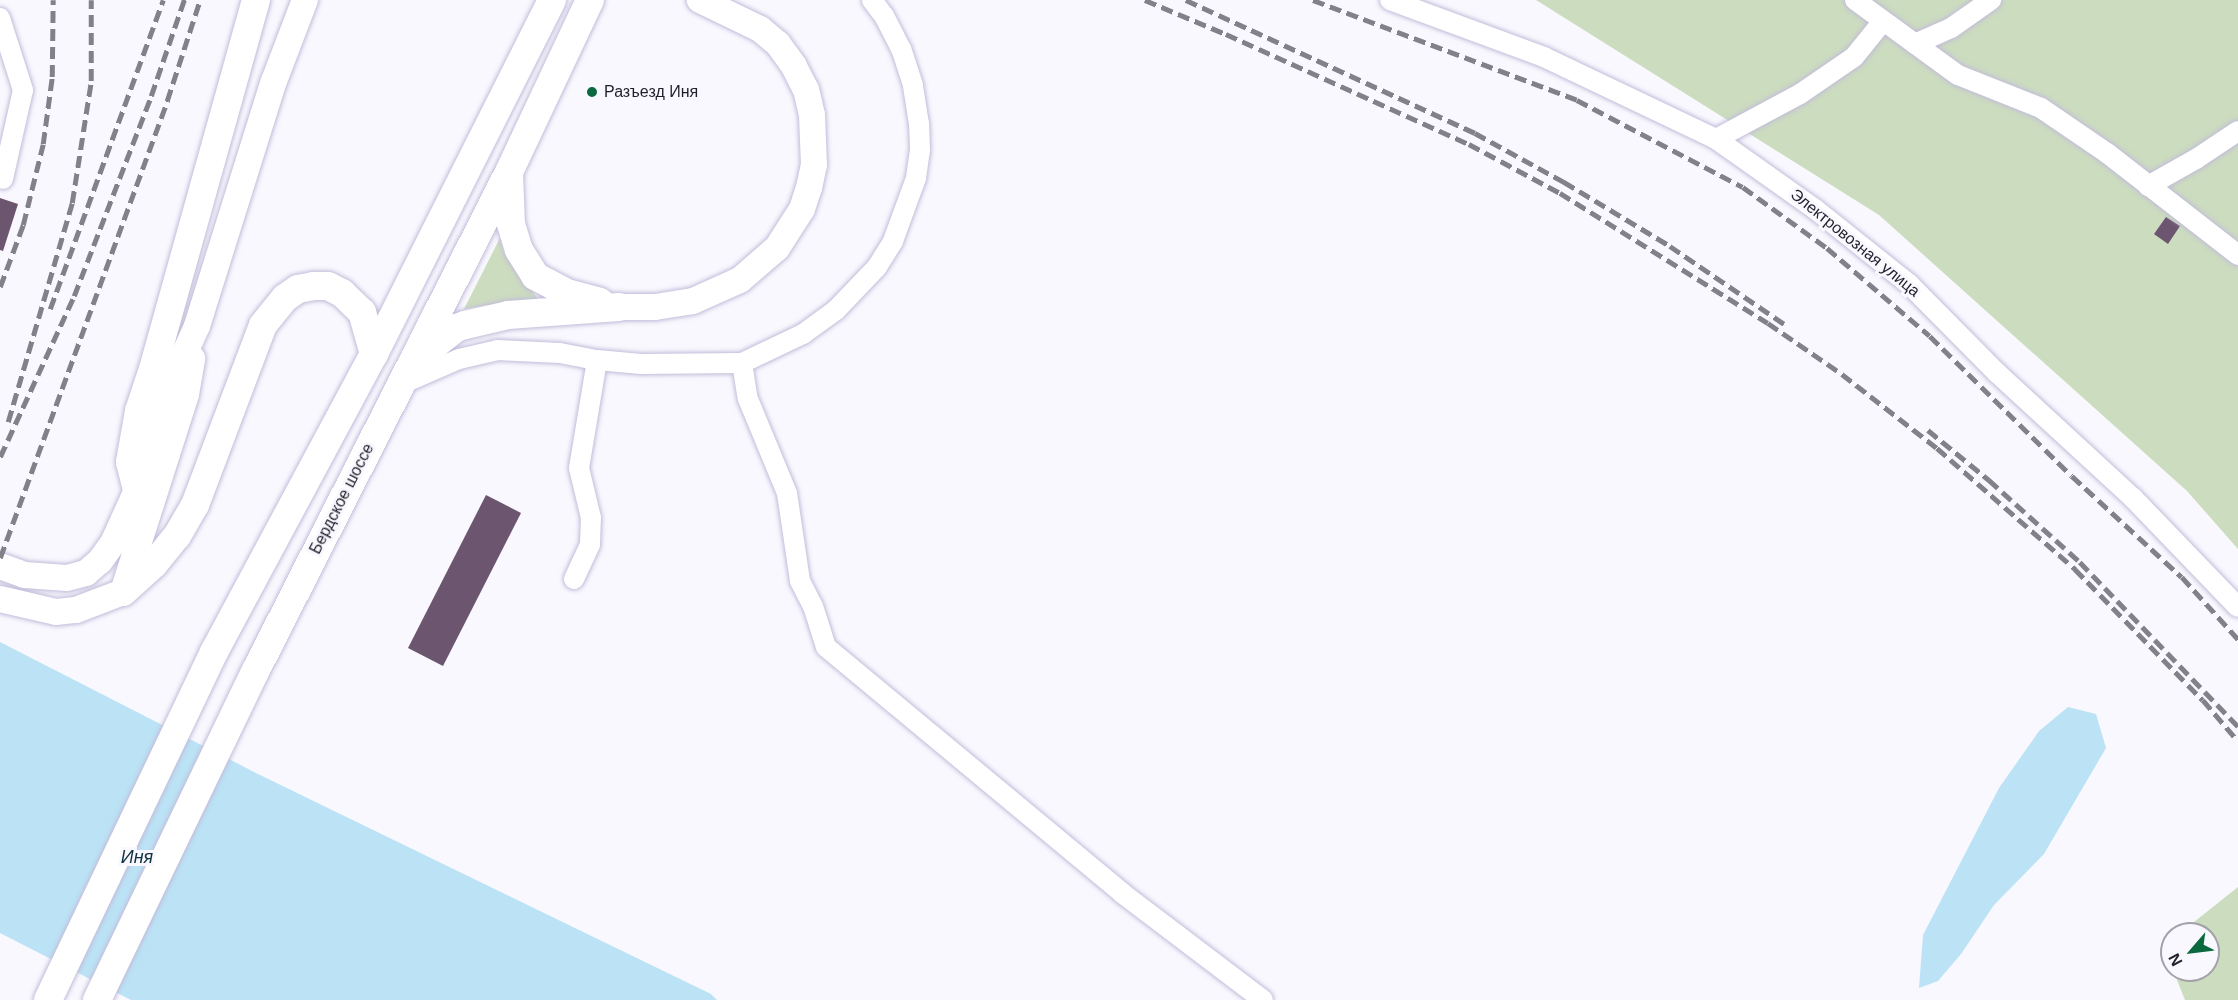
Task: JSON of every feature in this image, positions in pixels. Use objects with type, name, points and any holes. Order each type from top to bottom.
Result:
[{"type":"highway","points":[[137,490],[130,462],[139,411],[153,369],[256,0]]},
{"type":"highway","points":[[48,1000],[214,652],[374,354],[552,0]]},
{"type":"highway","name":"Бердское шоссе","points":[[97,1000],[256,670],[509,172],[590,0]]},
{"type":"highway","points":[[509,172],[512,224],[519,250],[535,276],[567,292],[619,307]]},
{"type":"highway","points":[[123,592],[154,564],[177,536],[195,505],[263,325],[285,298],[298,289],[313,286],[328,286],[342,292],[362,312],[374,354]]},
{"type":"highway","points":[[404,375],[456,328],[465,325],[508,315],[619,307]]},
{"type":"main road","points":[[0,566],[25,575],[67,578],[86,573],[100,561],[113,543],[137,490],[168,390],[196,326],[274,81],[305,0]]},
{"type":"main road","points":[[619,307],[655,307],[693,301],[730,286],[759,266],[777,248],[802,209],[814,165],[812,115],[806,90],[794,66],[778,44],[736,16],[700,0]]},
{"type":"main road","points":[[0,599],[56,612],[76,610],[123,592],[186,394],[196,326]]},
{"type":"street","points":[[404,375],[497,350],[560,353],[597,360],[641,364],[742,363],[803,334],[836,310],[877,267],[907,209],[916,178],[920,150],[915,95],[901,49],[884,16],[872,0]]},
{"type":"street","name":"Электровозная улица","points":[[1390,0],[1544,57],[1716,139],[1815,209],[1909,284],[1997,374],[2133,498],[2238,607]]},
{"type":"street","points":[[1855,0],[1958,75],[2041,108],[2238,255]]},
{"type":"street","points":[[1916,44],[1951,28],[1991,0]]},
{"type":"street","points":[[0,18],[23,90],[3,179]]},
{"type":"street","points":[[1716,139],[1800,94],[1854,57],[1883,21]]},
{"type":"street","points":[[2148,186],[2196,159],[2238,131]]},
{"type":"street","points":[[153,369],[196,326]]},
{"type":"street","points":[[574,579],[590,544],[591,518],[579,468],[597,360]]},
{"type":"street","points":[[742,363],[748,399],[787,493],[800,581],[813,606],[826,647],[1122,893],[1263,1000]]},
{"type":"green space","points":[[1536,0],[2238,0],[2238,549],[2187,491],[1879,215]]},
{"type":"green space","points":[[500,238],[504,253],[541,303],[487,305],[464,309]]},
{"type":"green space","points":[[2238,887],[2238,1000],[2185,1000],[2178,982],[2220,982],[2220,922],[2194,922]]},
{"type":"water","name":"Иня","points":[[0,642],[258,774],[711,994],[717,1000],[131,1000],[0,933]]},
{"type":"water","points":[[2068,707],[2096,714],[2106,748],[2044,854],[1994,905],[1961,954],[1938,981],[1919,988],[1923,935],[1999,788],[2039,731]]},
{"type":"building","points":[[0,198],[18,204],[3,251],[0,250]]},
{"type":"building","points":[[2166,217],[2180,226],[2168,244],[2154,234]]},
{"type":"building","points":[[486,495],[521,513],[443,666],[408,648]]},
{"type":"railway","points":[[0,287],[23,225],[43,144],[52,77],[53,0]]},
{"type":"railway","points":[[8,422],[72,203],[91,81],[91,0]]},
{"type":"railway","points":[[50,309],[163,0]]},
{"type":"railway","points":[[0,457],[74,296],[151,96],[184,0]]},
{"type":"railway","points":[[0,558],[167,101],[200,0]]},
{"type":"railway","points":[[1145,0],[1226,34],[1469,144],[1560,193],[1768,323],[1842,374],[1937,448],[2075,569],[2203,700],[2238,741]]},
{"type":"railway","points":[[1186,0],[1475,133],[1564,182],[1670,246],[1786,325]]},
{"type":"railway","points":[[1313,0],[1577,100],[1743,187],[1827,248],[1930,336],[2072,476],[2182,577],[2238,639]]},
{"type":"railway","points":[[1928,430],[1989,480],[2080,562],[2238,726]]},
{"type":"place","name":"Разъезд Иня","points":[[592,92]]}]
